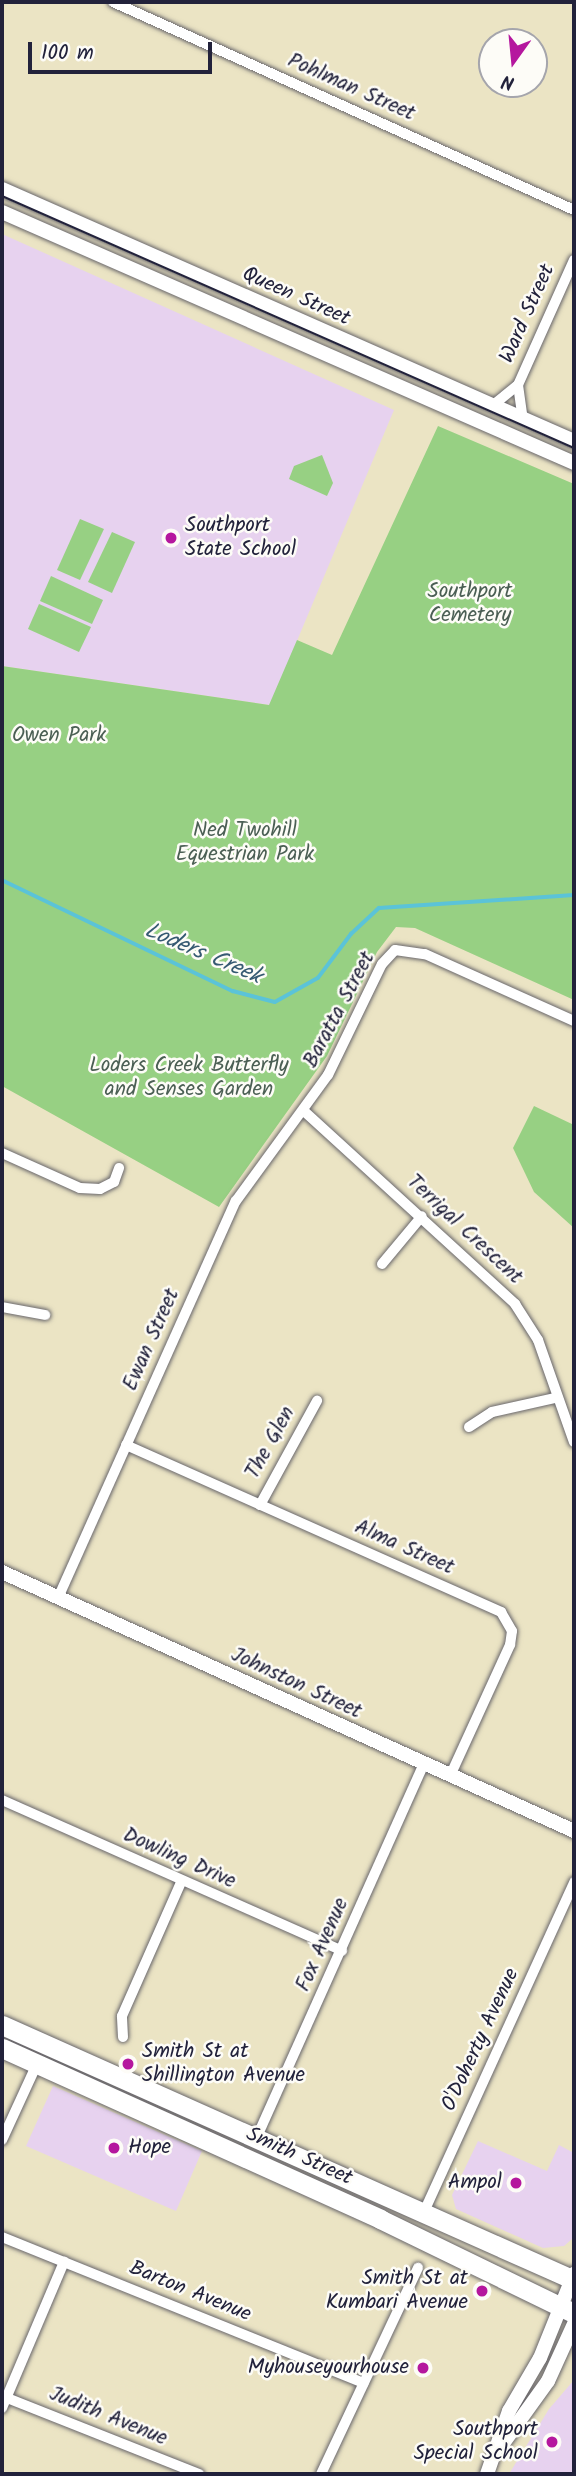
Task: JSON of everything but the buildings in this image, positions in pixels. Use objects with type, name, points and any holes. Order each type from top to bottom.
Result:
[{"type":"highway","name":"Smith Street","points":[[2,2025],[422,2214],[573,2277]]},
{"type":"highway","name":"Smith Street","points":[[2,2049],[380,2219],[567,2310]]},
{"type":"street","name":"Pohlman Street","points":[[113,2],[574,210]]},
{"type":"street","name":"Queen Street","points":[[2,189],[491,407],[574,441]]},
{"type":"street","name":"Queen Street","points":[[2,212],[574,463]]},
{"type":"street","name":"Ward Street","points":[[491,407],[518,385],[574,260]]},
{"type":"street","name":"Ward Street","points":[[518,385],[523,420]]},
{"type":"street","name":"Baratta Street","points":[[305,1112],[330,1072],[382,964],[395,950],[425,954],[574,1021]]},
{"type":"street","name":"Terrigal Crescent","points":[[305,1112],[422,1216],[515,1304],[538,1340],[555,1398],[574,1442]]},
{"type":"street","name":"Ewan Street","points":[[58,1598],[236,1201],[305,1112]]},
{"type":"street","points":[[2,1153],[80,1188],[100,1189],[114,1182],[119,1168]]},
{"type":"street","points":[[382,1264],[422,1216]]},
{"type":"street","points":[[2,1307],[45,1315]]},
{"type":"street","points":[[469,1427],[492,1412],[555,1398]]},
{"type":"street","name":"The Glen","points":[[260,1505],[317,1401]]},
{"type":"street","name":"Alma Street","points":[[126,1445],[501,1612],[512,1631],[510,1645],[450,1776]]},
{"type":"street","name":"Johnston Street","points":[[2,1573],[424,1766],[574,1830]]},
{"type":"street","name":"Fox Avenue","points":[[256,2140],[424,1766]]},
{"type":"street","name":"Dowling Drive","points":[[2,1800],[181,1882],[342,1951]]},
{"type":"street","points":[[122,2037],[122,2016],[181,1882]]},
{"type":"street","name":"O'Doherty Avenue","points":[[422,2214],[574,1882]]},
{"type":"street","points":[[2,2140],[37,2064]]},
{"type":"street","name":"Barton Avenue","points":[[2,2237],[364,2383]]},
{"type":"street","points":[[3,2401],[64,2262]]},
{"type":"street","points":[[321,2474],[418,2268]]},
{"type":"street","points":[[487,2474],[509,2411],[530,2379],[567,2310],[573,2277]]},
{"type":"street","points":[[495,2455],[568,2349],[574,2324]]},
{"type":"street","name":"Judith Avenue","points":[[3,2401],[199,2474]]},
{"type":"shaded area","name":"Southport State School","points":[[2,234],[394,410],[270,705],[2,666]]},
{"type":"shaded area","name":"Hope","points":[[53,2086],[202,2151],[176,2211],[26,2146]]},
{"type":"shaded area","name":"Ampol","points":[[478,2141],[547,2171],[559,2145],[574,2153],[572,2239],[564,2246],[543,2248],[456,2209],[452,2195]]},
{"type":"shaded area","name":"Southport Special School","points":[[574,2380],[574,2474],[509,2474],[549,2409]]},
{"type":"green space","points":[[438,426],[574,484],[574,1000],[415,928],[396,927],[377,952],[327,1056],[219,1207],[2,1086],[2,666],[269,705],[297,640],[332,655]]},
{"type":"green space","points":[[322,455],[333,483],[327,496],[289,479],[294,466]]},
{"type":"green space","points":[[80,519],[104,529],[80,580],[57,570]]},
{"type":"green space","points":[[112,532],[135,542],[112,593],[88,582]]},
{"type":"green space","points":[[51,576],[103,600],[92,624],[40,601]]},
{"type":"green space","points":[[39,604],[91,627],[79,652],[28,629]]},
{"type":"green space","points":[[534,1106],[574,1125],[574,1228],[534,1192],[513,1148]]},
{"type":"waterway","name":"Loders Creek","points":[[2,880],[233,991],[275,1002],[318,978],[351,934],[379,908],[574,895]]},
{"type":"tram line","points":[[2,196],[574,448]]},
{"type":"place","name":"Southport State School","points":[[171,538]]},
{"type":"place","name":"Smith St at Shillington Avenue","points":[[128,2064]]},
{"type":"place","name":"Hope","points":[[114,2148]]},
{"type":"place","name":"Ampol","points":[[516,2183]]},
{"type":"place","name":"Smith St at Kumbari Avenue","points":[[482,2291]]},
{"type":"place","name":"Myhouseyourhouse","points":[[423,2368]]},
{"type":"place","name":"Southport Special School","points":[[552,2442]]},
{"type":"park label","name":"Southport Cemetery","points":[[470,604]]},
{"type":"park label","name":"Owen Park","points":[[59,736]]},
{"type":"park label","name":"Ned Twohill Equestrian Park","points":[[245,843]]},
{"type":"park label","name":"Loders Creek Butterfly and Senses Garden","points":[[189,1078]]}]
